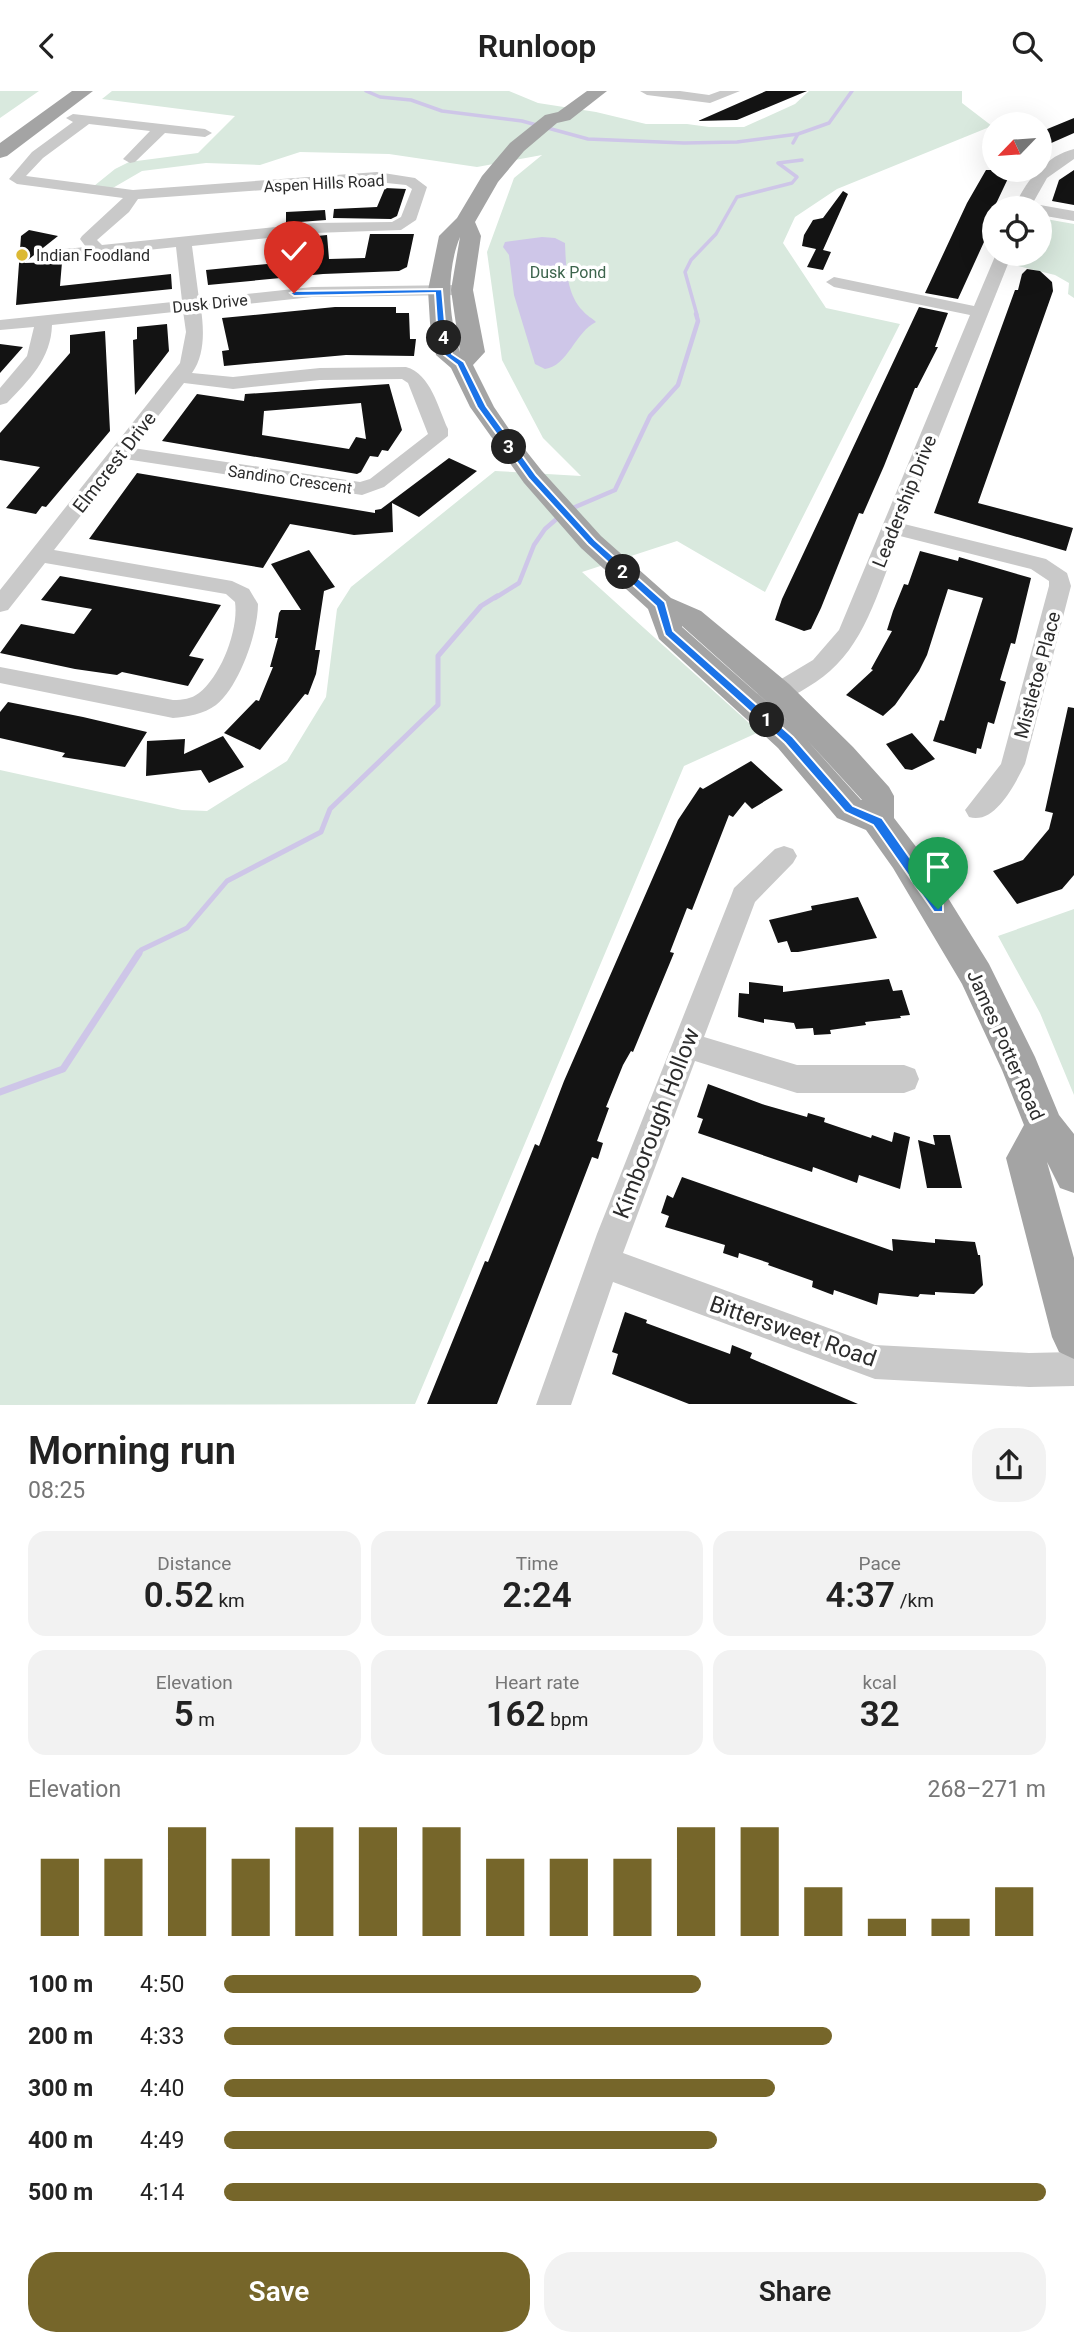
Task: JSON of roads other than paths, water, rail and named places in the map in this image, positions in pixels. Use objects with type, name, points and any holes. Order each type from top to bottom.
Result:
[{"type":"main road","points":[[0,135],[64,91]]},
{"type":"main road","points":[[0,152],[84,91]]},
{"type":"main road","name":"James Potter Road","points":[[579,91],[511,153],[478,196],[465,222],[449,236],[439,290],[441,323],[448,355],[461,364],[482,407],[533,477],[611,561],[661,604],[691,618],[766,699],[789,740],[849,809],[878,821],[932,899],[976,975],[1021,1069],[1044,1127],[1070,1160],[1074,1174]]},
{"type":"main road","name":"James Potter Road","points":[[544,125],[564,116],[598,91]]},
{"type":"main road","points":[[461,364],[473,352],[462,290],[471,236],[465,222]]},
{"type":"main road","name":"James Potter Road","points":[[1044,1127],[1026,1158],[1074,1337]]},
{"type":"street","points":[[647,91],[710,99],[733,91]]},
{"type":"street","points":[[51,116],[205,132]]},
{"type":"street","points":[[86,120],[58,139],[22,171],[18,179],[133,195],[123,209],[88,239],[98,251]]},
{"type":"street","points":[[130,159],[162,128]]},
{"type":"street","points":[[1029,196],[1031,187],[1040,175],[1074,153]]},
{"type":"street","name":"Aspen Hills Road","points":[[133,195],[377,177],[410,181],[419,187],[408,220],[395,226],[314,228],[183,242]]},
{"type":"street","points":[[1052,212],[1074,216]]},
{"type":"street","points":[[53,255],[183,242]]},
{"type":"street","name":"Elmcrest Drive","points":[[0,605],[181,377],[191,359],[195,342],[183,242]]},
{"type":"street","name":"Leadership Drive","points":[[766,699],[821,669],[838,653],[850,632],[999,266]]},
{"type":"street","points":[[834,282],[980,312]]},
{"type":"street","name":"Dusk Drive","points":[[0,325],[323,291],[462,290]]},
{"type":"street","points":[[0,400],[39,356],[44,337],[43,322]]},
{"type":"street","name":"Sandino Crescent","points":[[121,452],[362,489],[377,483],[439,436],[416,380],[406,373],[320,374],[233,383],[181,377]]},
{"type":"street","name":"Mistletoe Place","points":[[893,528],[1038,564],[1059,578],[1060,586],[1013,764],[1004,781],[978,810]]},
{"type":"street","points":[[0,675],[173,709],[188,708],[211,697],[235,659],[247,605],[243,596],[232,588],[41,555]]},
{"type":"street","name":"Kimborough Hollow","points":[[553,1405],[603,1262],[744,896],[784,856]]},
{"type":"street","points":[[687,1045],[797,1079],[904,1079]]},
{"type":"street","name":"Bittersweet Road","points":[[603,1262],[875,1362],[1029,1370],[1074,1369]]},
{"type":"waterway","points":[[366,91],[380,97],[411,100],[442,111],[522,121],[588,139],[737,142],[798,134]]},
{"type":"waterway","points":[[798,134],[829,123],[852,91]]},
{"type":"waterway","points":[[793,143],[798,134]]},
{"type":"waterway","points":[[697,315],[685,272],[691,260],[716,234],[737,197],[792,183],[797,177],[778,163],[802,160]]},
{"type":"waterway","points":[[568,510],[615,490],[650,416],[678,385],[698,321],[696,314]]},
{"type":"waterway","points":[[495,598],[519,583],[534,545],[545,529],[560,516]]},
{"type":"waterway","points":[[138,955],[141,950],[187,928],[227,881],[321,832],[330,809],[438,705],[438,656],[481,606],[497,596]]},
{"type":"waterway","points":[[0,1092],[63,1069],[139,953]]},
{"type":"place","name":"Indian Foodland","points":[[22,255]]},
{"type":"park label","name":"Dusk Pond","points":[[568,272]]}]
